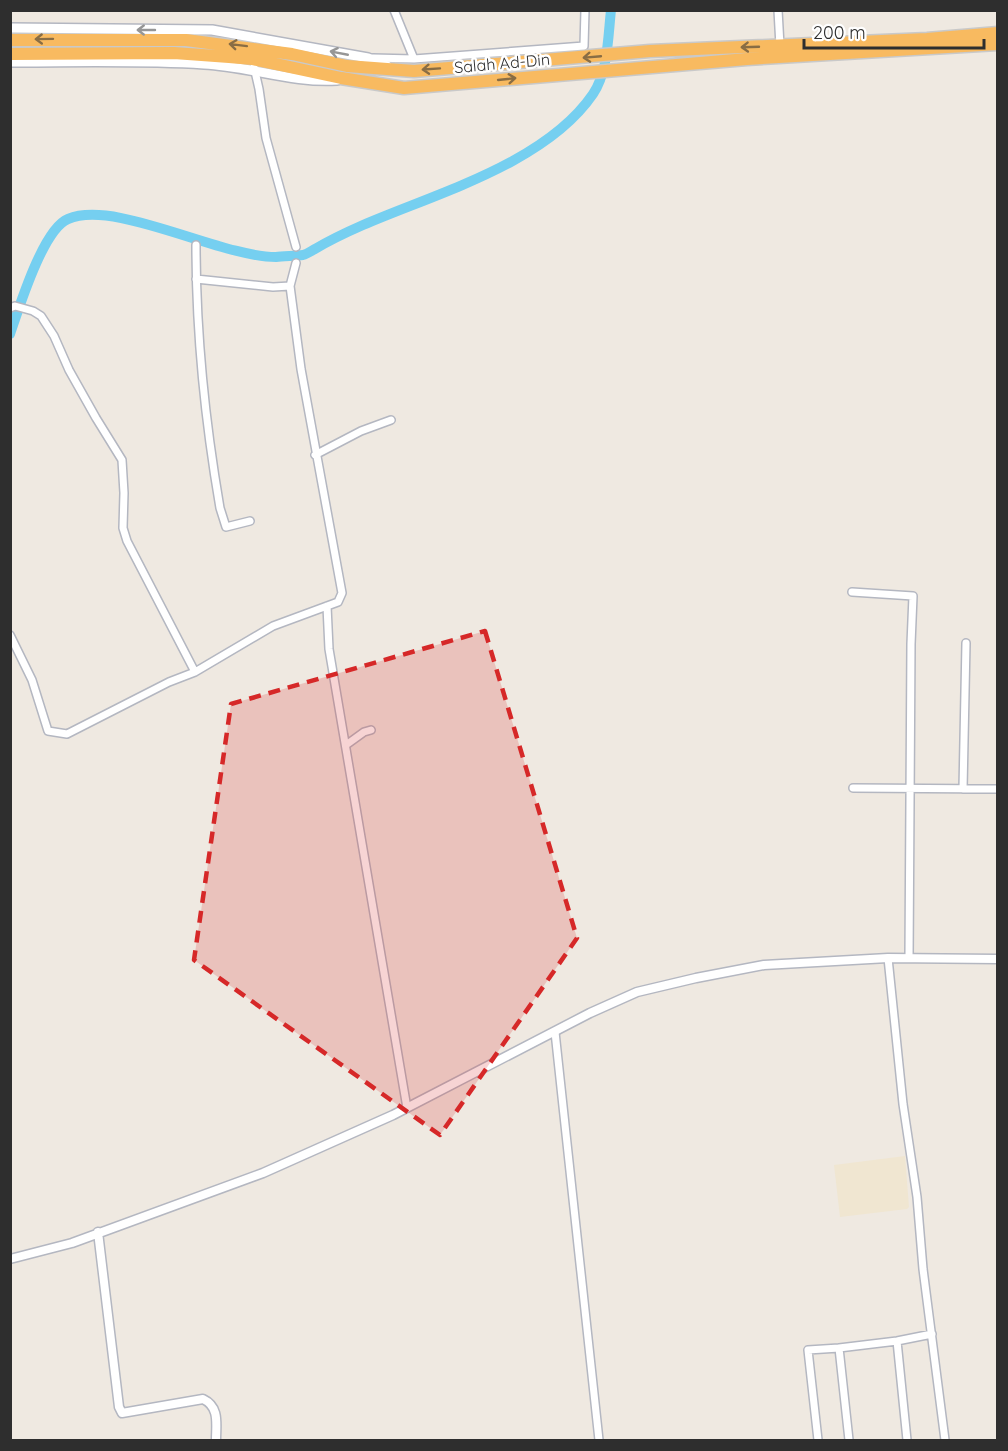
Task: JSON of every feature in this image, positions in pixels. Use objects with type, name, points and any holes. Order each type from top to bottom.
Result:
[{"type":"highway","name":"Salah Ad-Din","points":[[10,40],[186,40],[292,54],[347,66],[414,71],[632,53],[927,39],[998,33]]},
{"type":"highway","name":"Salah Ad-Din","points":[[10,54],[174,54],[404,88],[747,59],[998,44]]},
{"type":"main road","points":[[10,28],[212,30],[368,58],[395,70]]},
{"type":"main road","points":[[10,62],[253,65]]},
{"type":"street","points":[[394,10],[414,59]]},
{"type":"street","points":[[368,58],[414,59],[584,46],[585,10]]},
{"type":"street","points":[[778,10],[780,46]]},
{"type":"street","points":[[253,65],[269,148],[296,247]]},
{"type":"street","points":[[196,245],[200,357],[220,508],[226,527],[250,521]]},
{"type":"street","points":[[10,635],[32,680],[48,731],[67,734],[195,672],[273,626],[338,602],[342,593],[315,455],[290,286],[296,263]]},
{"type":"street","points":[[196,279],[273,287],[290,286]]},
{"type":"street","points":[[13,307],[33,311],[41,316],[54,336],[69,370],[122,460],[123,528],[127,541],[195,672]]},
{"type":"street","points":[[315,455],[361,431],[391,420]]},
{"type":"street","points":[[852,592],[914,596],[911,644],[909,958]]},
{"type":"street","points":[[327,606],[329,649],[407,1108]]},
{"type":"street","points":[[963,789],[966,643]]},
{"type":"street","points":[[346,745],[364,732],[372,730]]},
{"type":"street","points":[[853,788],[998,789]]},
{"type":"street","points":[[888,958],[903,1104],[917,1197],[923,1269],[945,1440]]},
{"type":"street","points":[[10,1259],[72,1243],[264,1173],[407,1108],[620,998],[696,978],[764,965],[888,958],[998,959]]},
{"type":"street","points":[[555,1032],[599,1440]]},
{"type":"street","points":[[98,1232],[119,1407],[122,1413],[203,1399],[211,1403],[215,1410],[216,1440]]},
{"type":"street","points":[[818,1440],[808,1350],[897,1341],[932,1334]]},
{"type":"street","points":[[897,1341],[907,1440]]},
{"type":"street","points":[[839,1348],[849,1440]]},
{"type":"highlighted area","points":[[485,631],[577,938],[440,1135],[194,960],[231,704]]},
{"type":"shaded area","points":[[905,1156],[909,1207],[907,1209],[840,1217],[834,1165]]},
{"type":"waterway","points":[[10,334],[41,253],[59,226],[68,219],[88,215],[112,216],[253,255],[276,257],[303,255],[357,228],[456,188],[519,157],[548,139],[573,118],[593,94],[602,75],[611,10]]}]
